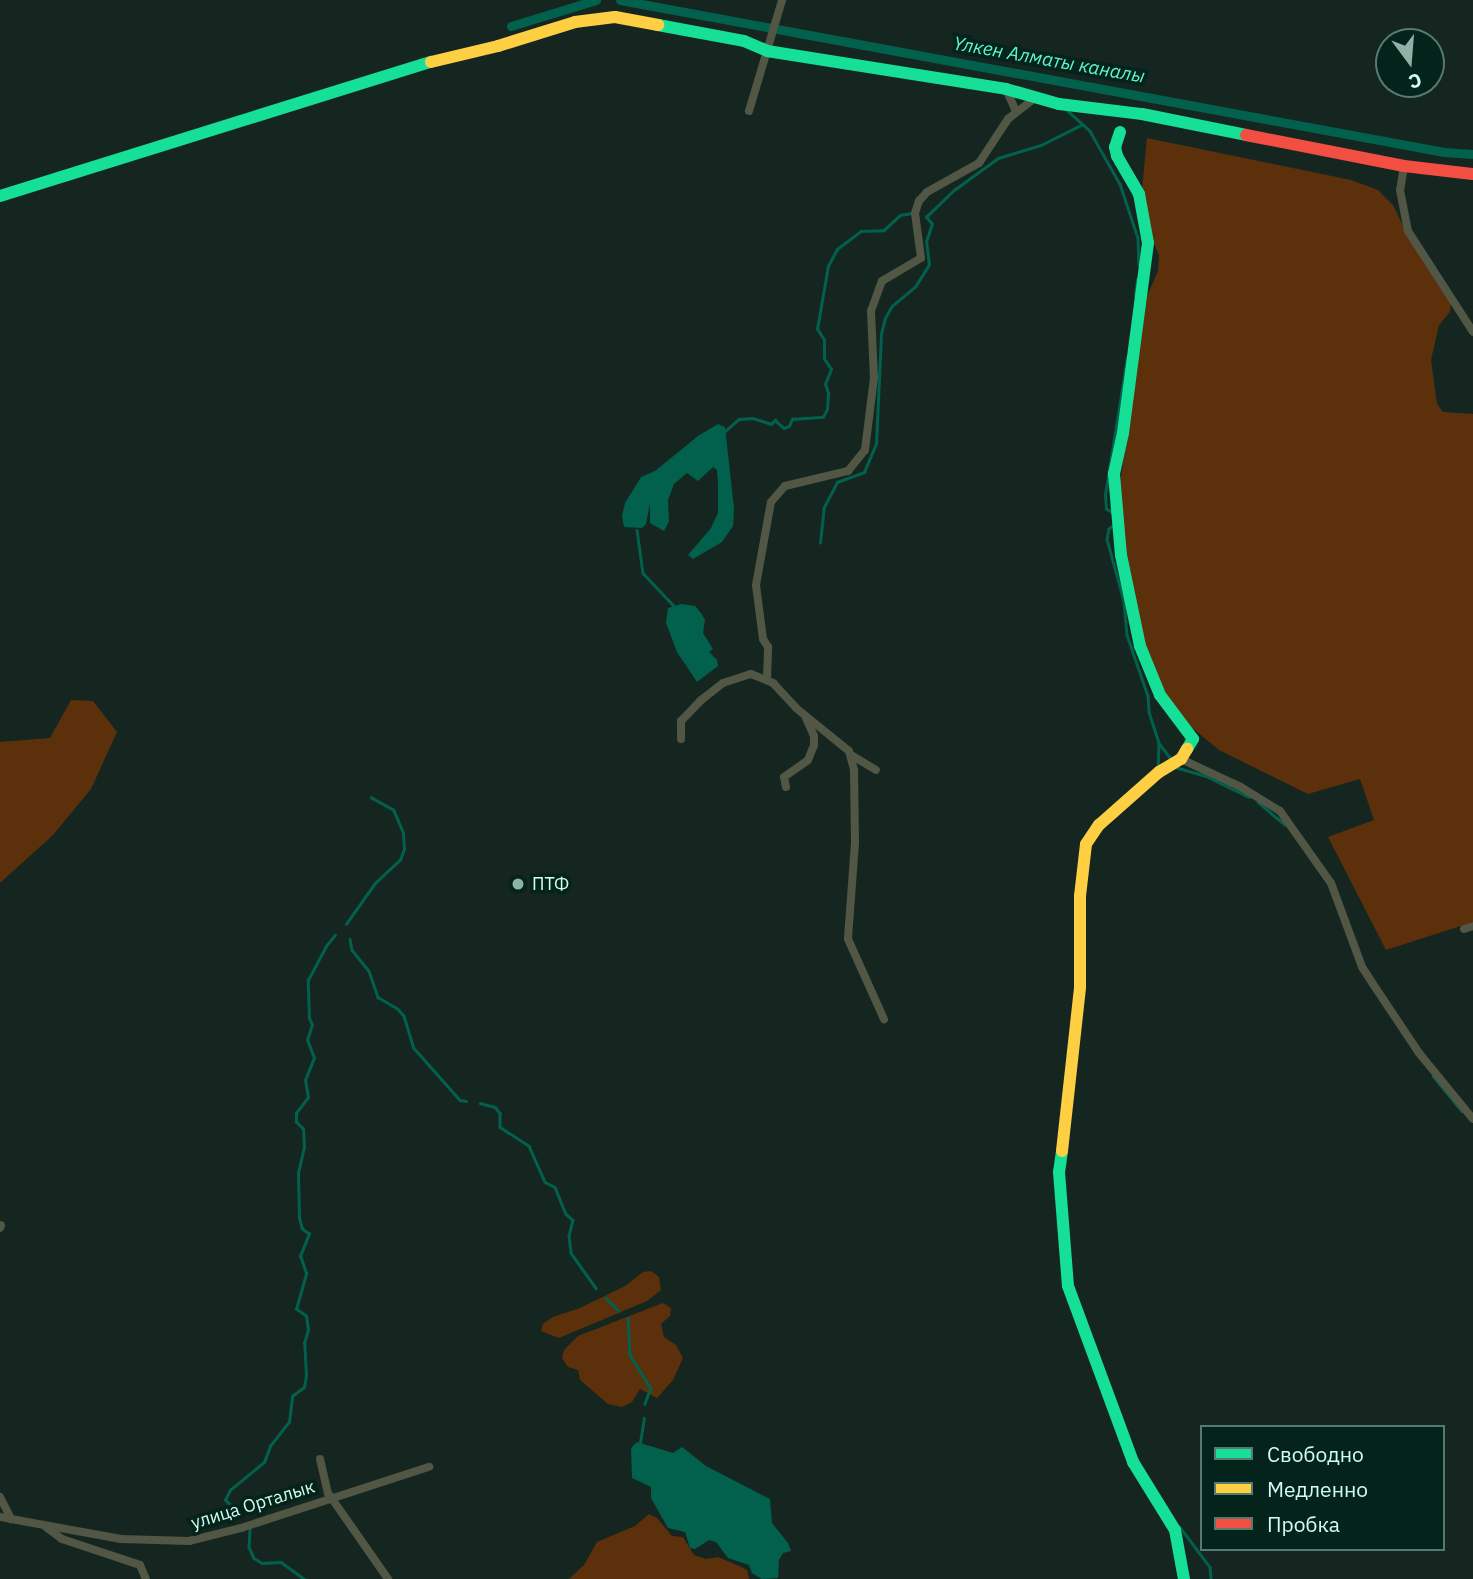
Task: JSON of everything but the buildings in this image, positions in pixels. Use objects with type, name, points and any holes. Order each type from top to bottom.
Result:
[{"type":"street","points":[[749,111],[782,0]]},
{"type":"street","points":[[0,196],[364,81],[588,19],[629,19],[1006,89],[1083,108],[1142,114],[1404,166],[1473,174]]},
{"type":"street","points":[[1006,89],[1016,111]]},
{"type":"street","points":[[767,679],[768,647],[763,639],[756,584],[771,502],[785,486],[848,471],[865,450],[874,378],[871,329],[875,295],[882,281],[921,258],[915,213],[919,201],[927,192],[979,163],[994,137],[1016,111],[1036,97]]},
{"type":"street","points":[[1119,132],[1115,147],[1117,156],[1139,194],[1145,217],[1148,256],[1113,491],[1119,520],[1121,555],[1140,646],[1160,695],[1193,739],[1181,759],[1159,772],[1099,825],[1086,844],[1080,896],[1080,987],[1074,1060],[1059,1172],[1068,1286],[1133,1462],[1175,1530],[1184,1579]]},
{"type":"street","points":[[1404,166],[1400,190],[1408,231],[1473,332]]},
{"type":"street","points":[[681,738],[681,721],[723,682],[751,674],[767,679],[805,715],[845,745],[851,755],[876,770]]},
{"type":"street","points":[[786,788],[784,777],[808,760],[814,745],[814,736],[805,715]]},
{"type":"street","points":[[851,755],[855,843],[848,939],[884,1019]]},
{"type":"street","points":[[1181,759],[1239,786],[1280,811],[1331,883],[1362,967],[1419,1053],[1473,1119]]},
{"type":"street","points":[[320,1459],[331,1497],[388,1579]]},
{"type":"street","name":"улица Орталык","points":[[0,1517],[46,1527],[144,1541],[190,1541],[241,1528],[429,1467]]},
{"type":"street","points":[[0,1497],[11,1519]]},
{"type":"street","points":[[46,1527],[62,1539],[139,1565],[146,1579]]},
{"type":"shaded area","points":[[1147,138],[1351,180],[1378,190],[1393,205],[1408,236],[1451,302],[1450,312],[1439,325],[1431,360],[1437,404],[1443,412],[1473,414],[1473,922],[1386,950],[1328,837],[1374,820],[1360,779],[1308,794],[1219,750],[1191,727],[1169,700],[1144,647],[1128,573],[1119,491],[1147,296],[1158,271],[1159,255],[1149,231],[1142,189]]},
{"type":"shaded area","points":[[718,424],[725,427],[734,508],[733,526],[722,542],[693,559],[688,555],[711,528],[718,513],[717,470],[713,467],[698,481],[687,473],[674,484],[668,500],[669,521],[664,531],[650,523],[650,503],[646,524],[642,528],[624,527],[622,516],[625,503],[641,477],[655,471],[698,436]]},
{"type":"shaded area","points":[[681,604],[695,606],[701,613],[705,620],[703,633],[713,649],[709,652],[717,660],[718,666],[697,682],[677,652],[666,623],[668,608]]},
{"type":"shaded area","points":[[71,700],[93,701],[117,732],[91,789],[53,835],[0,883],[0,742],[50,738]]},
{"type":"shaded area","points":[[651,1271],[659,1277],[661,1290],[647,1301],[559,1338],[541,1331],[543,1324],[553,1317],[580,1308],[625,1286],[643,1272]]},
{"type":"shaded area","points":[[663,1303],[671,1308],[670,1316],[661,1324],[664,1337],[676,1345],[683,1358],[673,1380],[657,1398],[640,1389],[632,1402],[622,1407],[608,1404],[580,1380],[578,1370],[568,1367],[562,1358],[564,1350],[578,1336]]},
{"type":"shaded area","points":[[637,1442],[673,1453],[682,1447],[706,1466],[770,1499],[772,1523],[791,1551],[783,1553],[779,1560],[778,1578],[762,1579],[752,1573],[749,1565],[728,1558],[716,1542],[709,1540],[695,1549],[690,1548],[685,1532],[668,1528],[651,1498],[651,1487],[632,1478],[631,1448]]},
{"type":"shaded area","points":[[649,1514],[657,1518],[672,1536],[683,1537],[694,1555],[706,1559],[718,1557],[739,1566],[747,1570],[749,1579],[569,1579],[584,1565],[597,1542],[635,1526]]},
{"type":"waterway","name":"Үлкен Алматы каналы","points":[[511,26],[596,0]]},
{"type":"waterway","name":"Үлкен Алматы каналы","points":[[620,0],[1444,152],[1473,154]]},
{"type":"waterway","points":[[1068,111],[1090,131],[1120,184],[1138,238],[1139,265]]},
{"type":"waterway","points":[[820,543],[824,507],[837,482],[864,472],[876,444],[881,334],[885,318],[892,306],[915,287],[929,265],[926,242],[932,224],[926,217],[954,190],[998,158],[1041,145],[1081,125]]},
{"type":"waterway","points":[[725,431],[739,419],[753,418],[771,424],[775,420],[784,428],[789,426],[792,419],[823,417],[827,409],[828,393],[825,384],[831,369],[824,359],[824,340],[817,329],[828,266],[837,249],[861,231],[884,230],[900,215],[912,213]]},
{"type":"waterway","points":[[1135,296],[1137,279]]},
{"type":"waterway","points":[[1114,514],[1106,509],[1105,495],[1127,358]]},
{"type":"waterway","points":[[1115,524],[1109,529],[1107,539],[1124,601],[1127,635],[1148,696],[1149,712],[1159,743],[1158,768]]},
{"type":"waterway","points":[[637,530],[643,573],[674,606]]},
{"type":"waterway","points":[[1159,743],[1171,759]]},
{"type":"waterway","points":[[1175,767],[1206,776],[1249,797]]},
{"type":"waterway","points":[[346,924],[375,883],[400,860],[404,849],[403,833],[393,810],[371,798]]},
{"type":"waterway","points":[[1258,802],[1285,825]]},
{"type":"waterway","points":[[240,1515],[225,1500],[230,1490],[264,1462],[270,1446],[289,1422],[292,1396],[304,1387],[306,1376],[306,1316],[296,1309],[306,1273],[300,1256],[309,1234],[302,1229],[299,1218],[298,1173],[304,1147],[303,1129],[296,1122],[296,1113],[308,1097],[305,1080],[314,1058],[307,1040],[312,1025],[309,1018],[308,980],[335,935]]},
{"type":"waterway","points":[[350,939],[352,950],[369,971],[378,997],[398,1009],[404,1016],[414,1048],[460,1100],[466,1101]]},
{"type":"waterway","points":[[1433,1076],[1462,1111]]},
{"type":"waterway","points":[[480,1103],[495,1107],[500,1113],[500,1127],[529,1146],[545,1182],[555,1187],[566,1214],[573,1220],[569,1236],[571,1253],[596,1288]]},
{"type":"waterway","points":[[606,1298],[619,1311]]},
{"type":"waterway","points":[[628,1318],[630,1355],[651,1388],[645,1404]]},
{"type":"waterway","points":[[640,1443],[644,1418]]},
{"type":"waterway","points":[[1180,1527],[1210,1567],[1211,1579]]},
{"type":"waterway","points":[[250,1529],[249,1547],[254,1558],[262,1563],[281,1562],[304,1579]]},
{"type":"traffic: fast","points":[[658,25],[744,41],[767,51],[1006,89],[1059,104],[1142,114],[1246,135]]},
{"type":"traffic: fast","points":[[0,196],[431,62]]},
{"type":"traffic: fast","points":[[1120,132],[1115,147],[1117,156],[1139,194],[1148,243],[1123,433],[1114,474],[1121,555],[1140,646],[1160,695],[1193,739],[1187,749]]},
{"type":"traffic: fast","points":[[1062,1151],[1059,1172],[1068,1286],[1133,1462],[1175,1530],[1184,1579]]},
{"type":"traffic: slow","points":[[431,62],[498,46],[575,22],[615,17],[658,25]]},
{"type":"traffic: slow","points":[[1062,1151],[1080,987],[1080,896],[1086,844],[1099,825],[1159,772],[1181,759],[1187,749]]},
{"type":"traffic: jam","points":[[1246,135],[1404,166],[1473,174]]},
{"type":"place","name":"ПТФ","points":[[518,884]]}]
